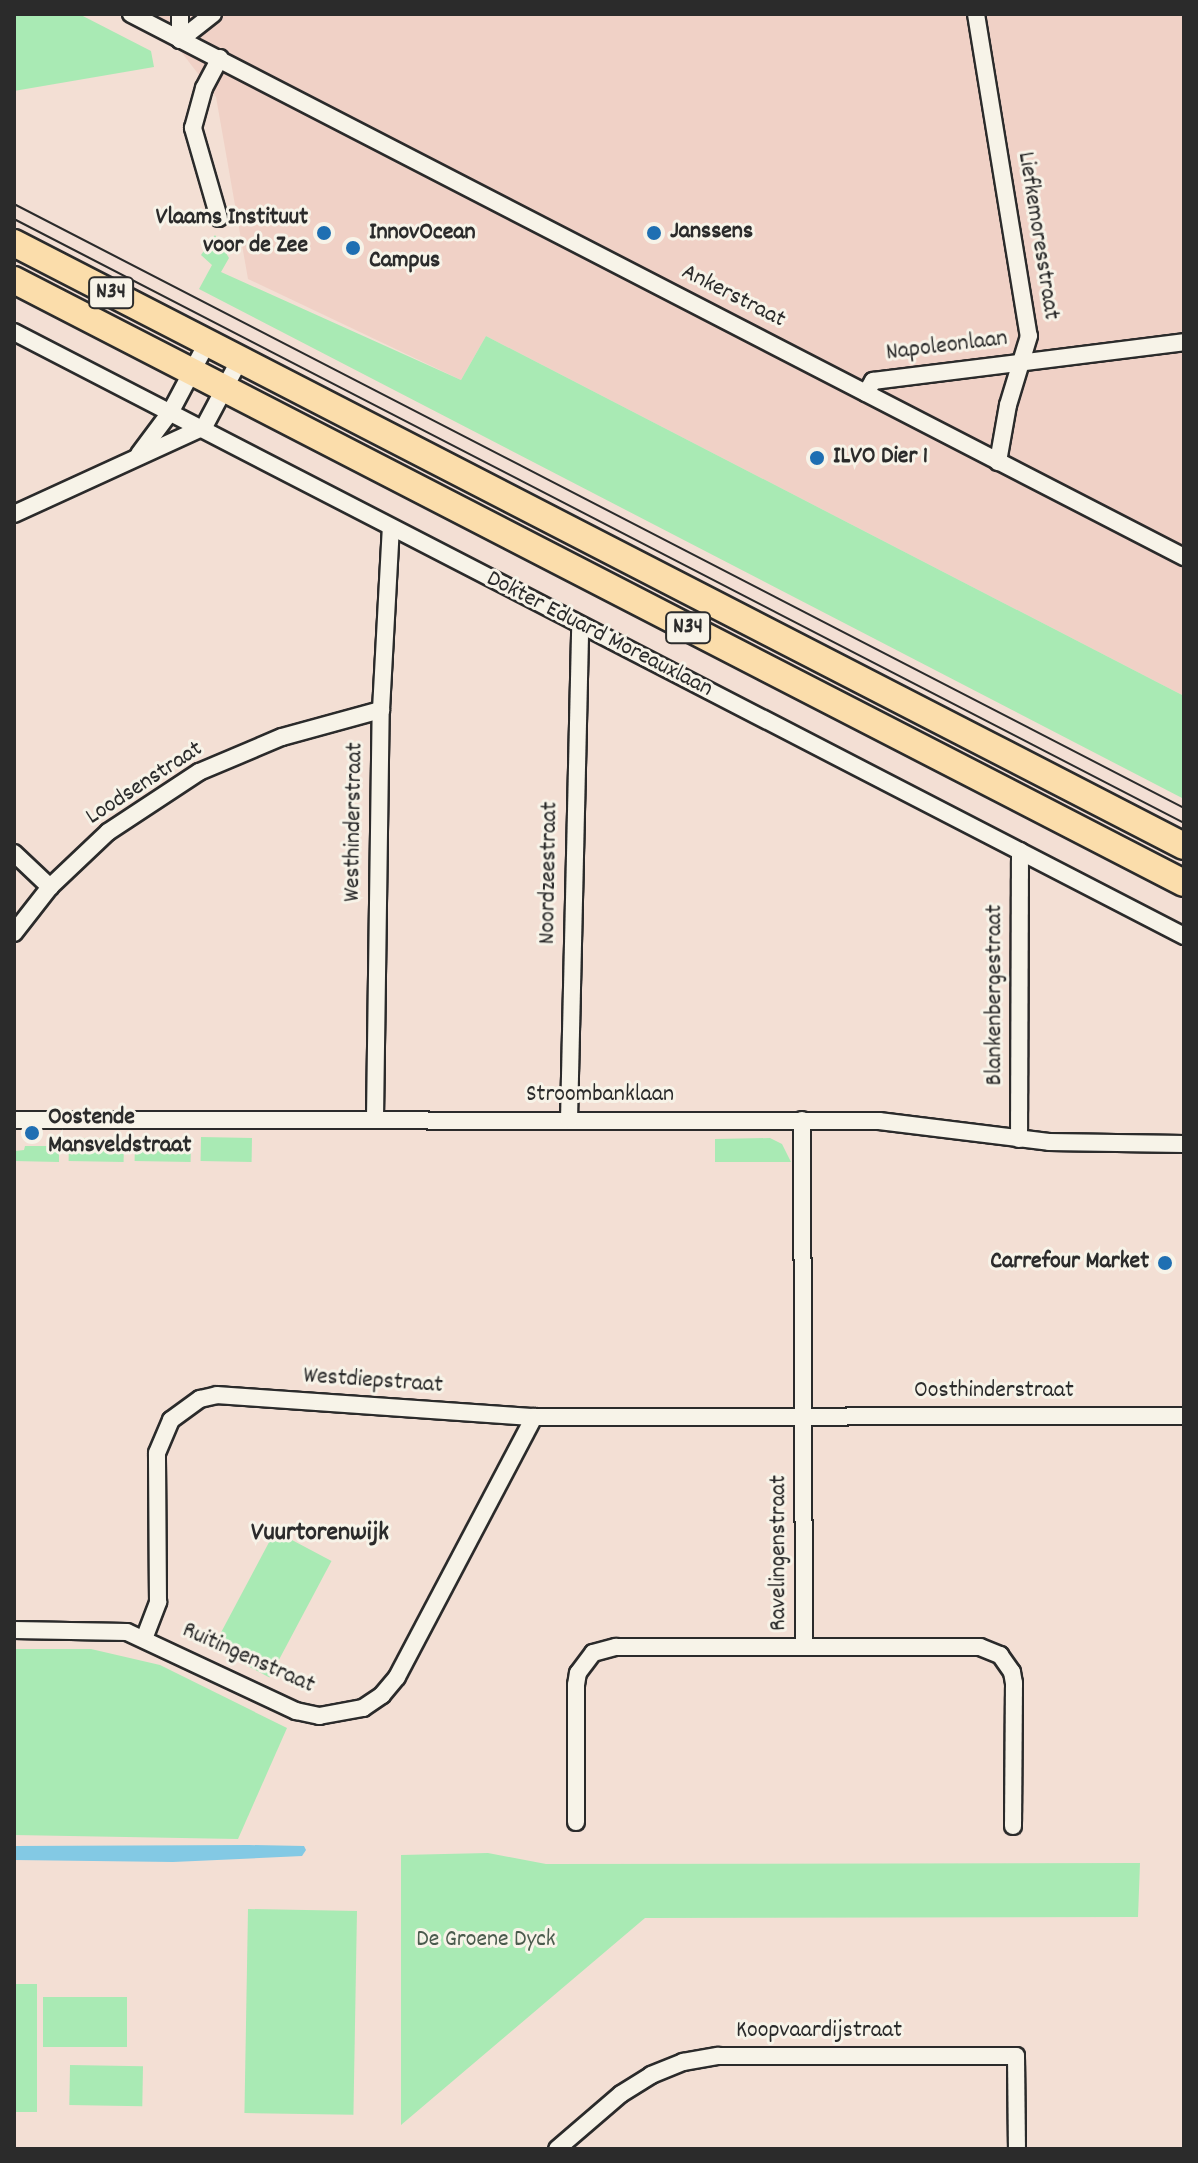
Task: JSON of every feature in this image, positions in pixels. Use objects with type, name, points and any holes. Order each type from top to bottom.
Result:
[{"type":"main road","name":"N34","points":[[14,243],[1184,846]]},
{"type":"main road","name":"Dokter Eduard Moreauxlaan","points":[[14,280],[1184,883]]},
{"type":"street","name":"Ankerstraat","points":[[131,14],[1184,557]]},
{"type":"street","points":[[180,14],[180,40]]},
{"type":"street","points":[[180,40],[213,14]]},
{"type":"street","name":"Liefkemoresstraat","points":[[976,14],[1029,336],[1024,362],[1008,405],[998,462]]},
{"type":"street","points":[[219,218],[193,128],[204,88],[220,58]]},
{"type":"street","name":"Dokter Eduard Moreauxlaan","points":[[14,332],[204,427],[580,626],[1184,936]]},
{"type":"street","name":"Napoleonlaan","points":[[866,393],[873,381],[1184,342]]},
{"type":"street","points":[[133,461],[171,411],[207,343]]},
{"type":"street","points":[[14,514],[204,427],[240,359]]},
{"type":"street","name":"Westhinderstraat","points":[[375,1118],[381,710],[391,527]]},
{"type":"street","name":"Noordzeestraat","points":[[569,1120],[580,626]]},
{"type":"street","name":"Loodsenstraat","points":[[14,933],[50,887],[108,832],[199,772],[282,737],[381,710]]},
{"type":"street","name":"Blankenbergestraat","points":[[1019,1139],[1020,851]]},
{"type":"street","points":[[14,853],[50,887]]},
{"type":"street","name":"Stroombanklaan","points":[[14,1120],[375,1118],[879,1121],[1019,1139],[1184,1144]]},
{"type":"street","name":"Ravelingenstraat","points":[[576,1822],[576,1685],[578,1673],[593,1653],[616,1647],[804,1647],[802,1120]]},
{"type":"street","name":"Westdiepstraat","points":[[144,1639],[158,1602],[157,1453],[171,1420],[184,1407],[217,1395],[534,1417],[803,1416]]},
{"type":"street","name":"Oosthinderstraat","points":[[803,1416],[1184,1416]]},
{"type":"street","name":"Ruitingenstraat","points":[[14,1630],[108,1631],[144,1639],[296,1711],[319,1716],[363,1708],[382,1695],[397,1677],[534,1417]]},
{"type":"street","points":[[804,1647],[980,1647],[1000,1655],[1008,1663],[1014,1683],[1013,1826]]},
{"type":"street","name":"Koopvaardijstraat","points":[[557,2149],[621,2094],[651,2075],[683,2062],[718,2056],[1016,2056],[1017,2149]]},
{"type":"shaded area","points":[[152,14],[1184,14],[1184,696],[486,336],[461,380],[248,279],[216,97]]},
{"type":"green space","points":[[14,14],[79,14],[151,51],[154,67],[14,91]]},
{"type":"green space","points":[[215,235],[229,258],[221,272],[461,380],[486,336],[1184,696],[1184,799],[199,289],[212,265],[201,255]]},
{"type":"green space","points":[[201,1137],[252,1138],[252,1162],[201,1161]]},
{"type":"green space","points":[[69,1138],[124,1139],[124,1162],[69,1161]]},
{"type":"green space","points":[[135,1138],[191,1139],[191,1162],[135,1161]]},
{"type":"green space","points":[[770,1138],[782,1144],[791,1162],[715,1162],[715,1139]]},
{"type":"green space","points":[[14,1145],[15,1151],[24,1150],[25,1146],[59,1146],[59,1162],[14,1161]]},
{"type":"green space","points":[[275,1531],[332,1561],[270,1678],[213,1648]]},
{"type":"green space","points":[[14,1649],[91,1649],[160,1665],[287,1728],[238,1839],[14,1835]]},
{"type":"green space","name":"De Groene Dyck","points":[[488,1853],[546,1864],[1140,1863],[1138,1917],[645,1918],[401,2125],[401,1855]]},
{"type":"green space","points":[[248,1909],[357,1911],[353,2115],[244,2113]]},
{"type":"green space","points":[[14,1984],[37,1984],[37,2112],[14,2112]]},
{"type":"green space","points":[[43,1997],[127,1997],[127,2047],[43,2047]]},
{"type":"green space","points":[[70,2065],[143,2066],[142,2106],[69,2105]]},
{"type":"water","points":[[14,1846],[304,1846],[306,1850],[302,1856],[173,1862],[14,1860]]},
{"type":"tram line","points":[[14,204],[1184,808]]},
{"type":"tram line","points":[[14,219],[1184,823]]},
{"type":"place","name":"Vlaams Instituut voor de Zee","points":[[324,233]]},
{"type":"place","name":"Janssens","points":[[654,233]]},
{"type":"place","name":"InnovOcean Campus","points":[[353,248]]},
{"type":"place","name":"ILVO Dier 1","points":[[817,458]]},
{"type":"place","name":"Oostende Mansveldstraat","points":[[32,1133]]},
{"type":"place","name":"Carrefour Market","points":[[1165,1263]]},
{"type":"district","name":"Vuurtorenwijk","points":[[320,1534]]}]
